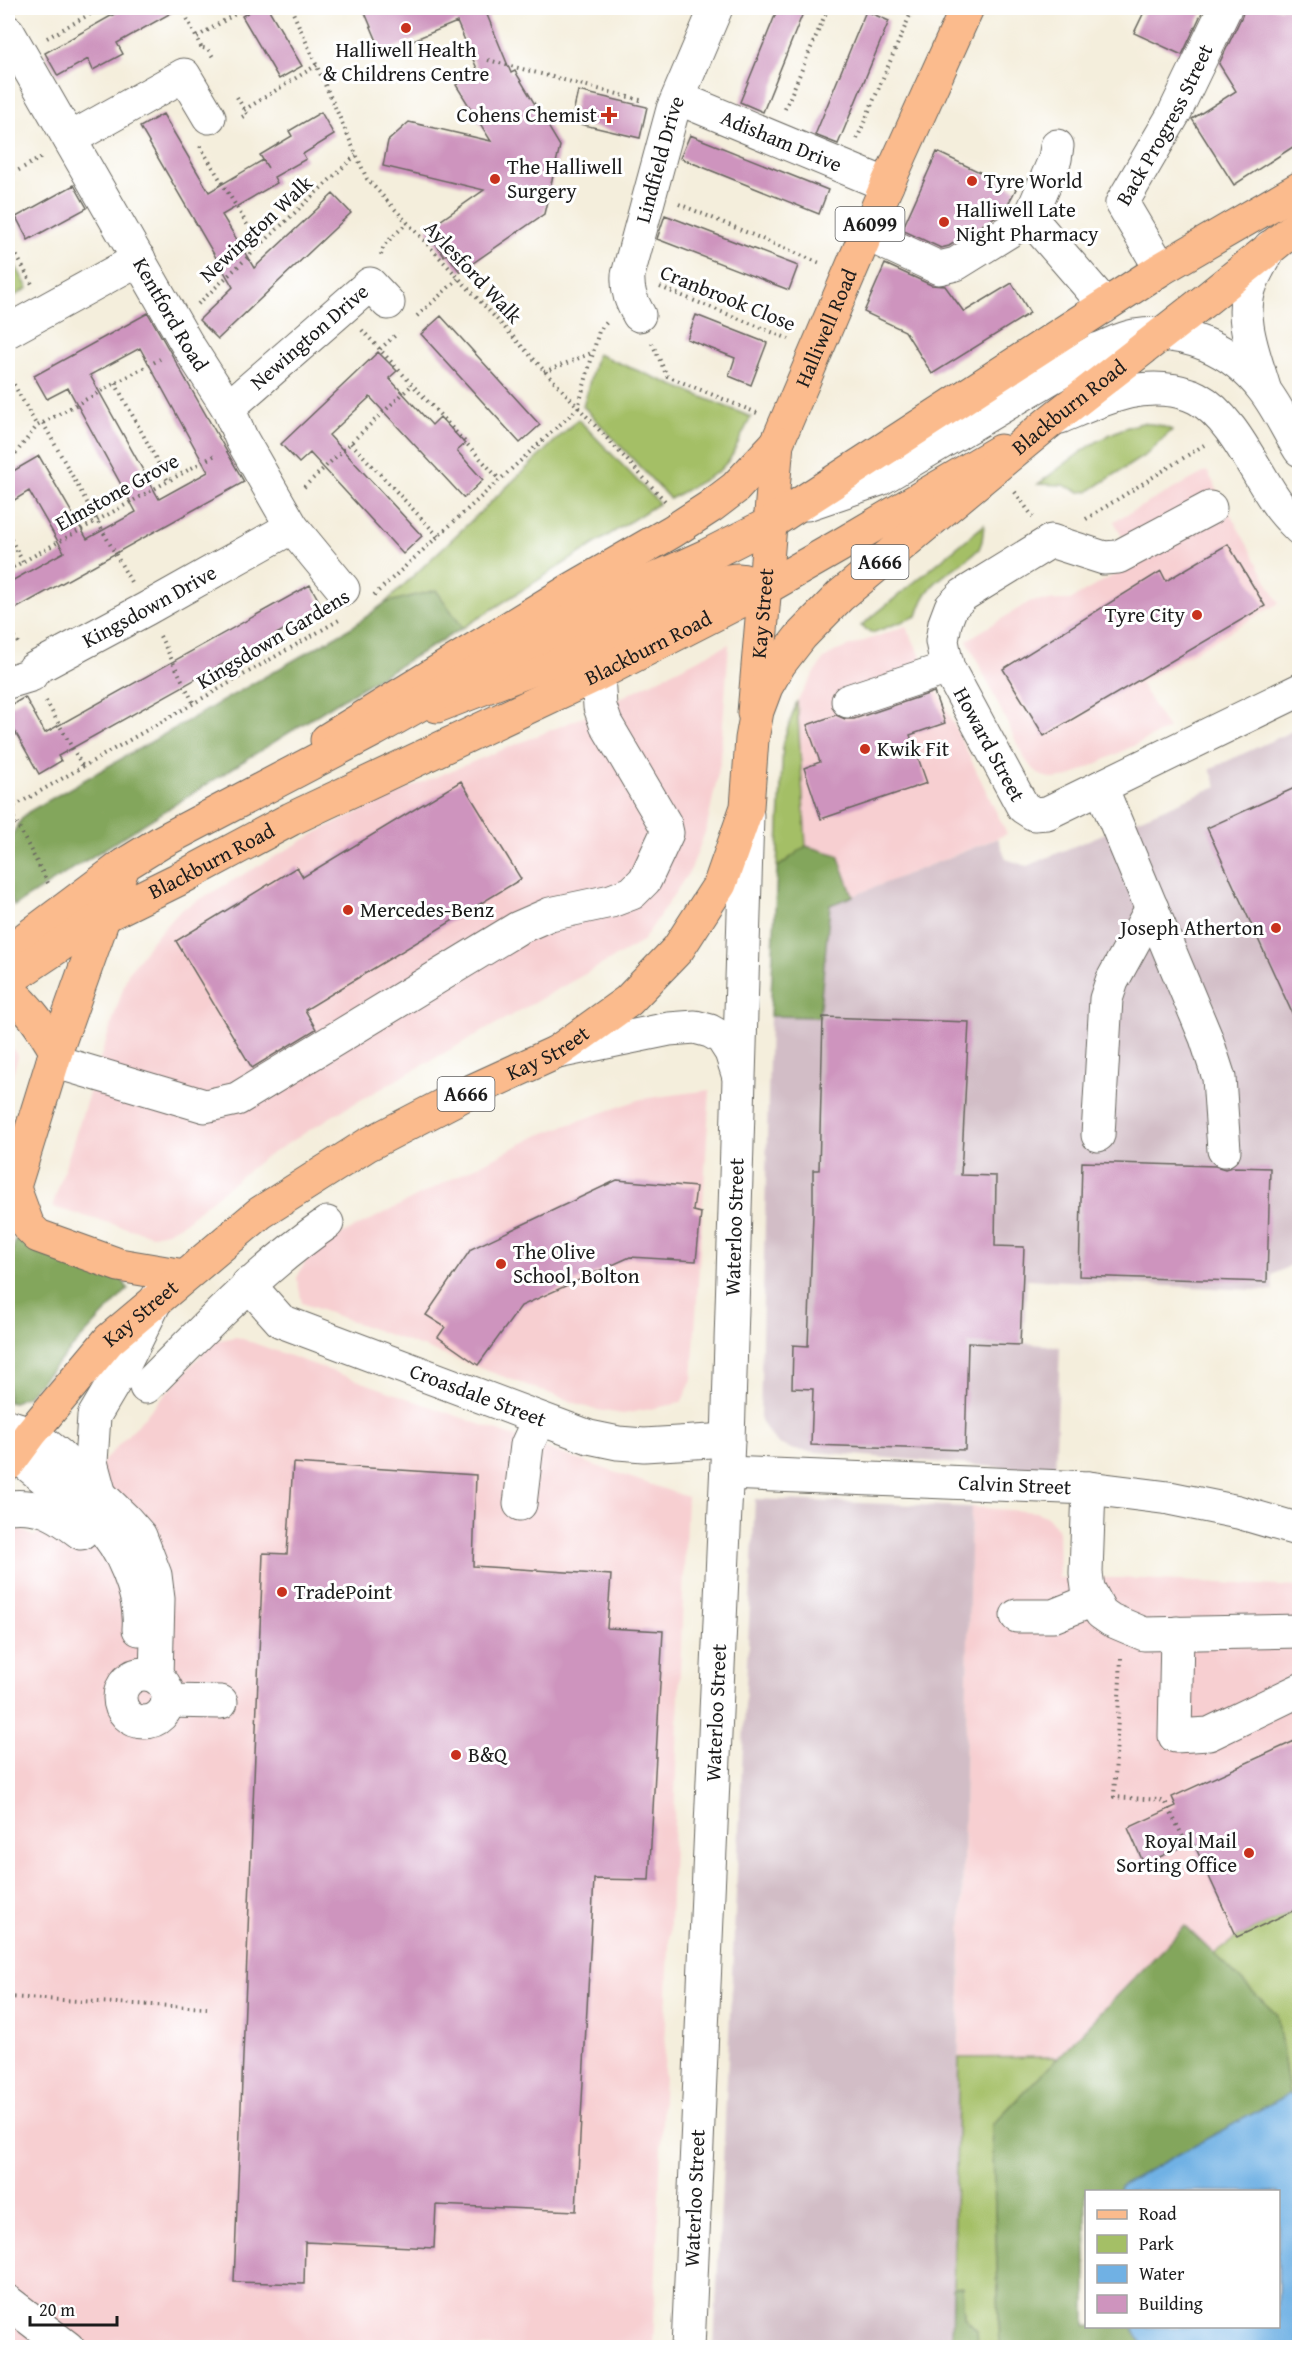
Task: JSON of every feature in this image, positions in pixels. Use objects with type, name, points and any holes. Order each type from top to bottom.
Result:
[{"type":"main road","name":"Halliwell Road","points":[[781,516],[782,434],[887,185],[967,8]]},
{"type":"main road","name":"Blackburn Road","points":[[8,952],[124,865],[163,841],[374,730],[548,632],[620,595],[706,556],[781,516],[1161,269],[1299,188]]},
{"type":"main road","name":"Blackburn Road","points":[[8,980],[104,916],[291,819],[598,674],[764,589],[839,546],[1053,419],[1299,224]]},
{"type":"main road","name":"A666","points":[[752,739],[757,711],[766,687],[780,663],[801,636],[840,596],[1053,419]]},
{"type":"main road","points":[[163,841],[569,591],[686,523],[735,488],[782,434]]},
{"type":"main road","name":"Kay Street","points":[[14,1444],[109,1340],[260,1213],[367,1145],[463,1095],[556,1052],[628,1001],[678,950],[720,884],[747,807],[764,589],[781,516]]},
{"type":"main road","points":[[374,730],[538,667],[709,586],[734,579],[746,579],[764,589]]},
{"type":"main road","points":[[124,865],[55,1056],[11,1197],[28,1226],[38,1236],[118,1265],[184,1276]]},
{"type":"main road","points":[[8,990],[24,1003],[38,1020],[55,1056]]},
{"type":"street","name":"Lindfield Drive","points":[[632,296],[651,192],[676,104],[716,8]]},
{"type":"street","name":"Back Progress Street","points":[[1161,269],[1122,203],[1175,112],[1225,8]]},
{"type":"street","name":"Kentford Road","points":[[14,51],[70,140],[181,335],[228,408],[242,440],[287,518],[352,602]]},
{"type":"street","points":[[70,140],[184,75],[204,130]]},
{"type":"street","name":"Adisham Drive","points":[[676,104],[774,138],[887,185]]},
{"type":"street","points":[[866,234],[939,268],[956,264],[1030,218],[1056,152]]},
{"type":"street","points":[[1030,218],[1094,292],[1103,307]]},
{"type":"street","points":[[1264,390],[1247,330],[1246,306],[1251,283],[1270,247]]},
{"type":"street","points":[[8,331],[139,260]]},
{"type":"street","name":"Newington Drive","points":[[228,408],[341,308],[379,293]]},
{"type":"street","points":[[1163,334],[1185,337],[1216,348],[1242,366],[1264,390],[1299,450]]},
{"type":"street","name":"Blackburn Road","points":[[781,516],[880,479],[1099,349],[1132,336],[1163,334]]},
{"type":"street","points":[[1053,419],[1127,392],[1147,389],[1180,393],[1197,398],[1211,408],[1226,424],[1279,506],[1299,529]]},
{"type":"street","points":[[1051,541],[1104,558],[1118,557],[1210,508]]},
{"type":"street","name":"Kingsdown Drive","points":[[19,679],[146,609],[287,518]]},
{"type":"street","name":"Howard Street","points":[[1051,541],[963,595],[951,607],[942,641],[948,668],[1023,807],[1034,814],[1047,813],[1299,690]]},
{"type":"street","points":[[848,701],[948,668]]},
{"type":"street","points":[[55,1056],[205,1106],[237,1100],[518,928],[550,914],[611,902],[632,893],[645,880],[667,833],[665,824],[606,724],[600,707],[598,674]]},
{"type":"street","points":[[1101,787],[1206,1038],[1219,1078],[1224,1150]]},
{"type":"street","name":"Waterloo Street","points":[[688,2348],[727,1473],[747,807]]},
{"type":"street","points":[[1098,1135],[1106,999],[1112,981],[1152,908]]},
{"type":"street","points":[[556,1052],[669,1029],[695,1027],[710,1031],[722,1038],[731,1052],[740,1078]]},
{"type":"street","points":[[146,1387],[248,1284],[290,1248],[327,1223]]},
{"type":"street","name":"Croasdale Street","points":[[248,1284],[281,1321],[589,1437],[644,1445],[728,1440]]},
{"type":"street","points":[[100,1495],[91,1462],[94,1416],[122,1369],[157,1298]]},
{"type":"street","points":[[520,1504],[527,1445],[539,1419]]},
{"type":"street","points":[[14,1444],[59,1455],[126,1519],[140,1536],[155,1575],[158,1599],[153,1684]]},
{"type":"street","points":[[14,1444],[99,1525],[115,1546],[134,1586],[153,1684]]},
{"type":"street","name":"Calvin Street","points":[[727,1473],[1089,1488],[1169,1498],[1238,1512],[1299,1530]]},
{"type":"street","points":[[1089,1488],[1086,1573],[1093,1600],[1101,1613],[1120,1626],[1144,1634],[1299,1631]]},
{"type":"street","points":[[8,1507],[26,1505],[59,1516],[126,1570]]},
{"type":"street","points":[[1017,1616],[1053,1616],[1093,1600]]},
{"type":"street","points":[[1177,1634],[1175,1736],[1209,1734],[1299,1690]]},
{"type":"street","points":[[153,1684],[221,1702]]},
{"type":"street","points":[[8,2302],[68,2348]]},
{"type":"path","points":[[14,51],[101,8]]},
{"type":"path","points":[[182,8],[203,48],[184,75]]},
{"type":"path","points":[[197,37],[245,8]]},
{"type":"path","name":"Aylesford Walk","points":[[291,8],[367,179],[686,523]]},
{"type":"path","points":[[774,138],[828,8]]},
{"type":"path","points":[[845,167],[914,8]]},
{"type":"path","points":[[488,60],[676,104]]},
{"type":"path","points":[[244,110],[316,65]]},
{"type":"path","points":[[204,130],[260,246]]},
{"type":"path","points":[[8,176],[70,140]]},
{"type":"path","name":"Newington Walk","points":[[8,463],[37,426],[115,383],[181,335],[260,246],[356,155]]},
{"type":"path","points":[[651,192],[848,275]]},
{"type":"path","points":[[379,293],[384,245],[407,223]]},
{"type":"path","points":[[8,240],[46,310]]},
{"type":"path","points":[[578,408],[599,331],[632,296],[667,376],[782,434]]},
{"type":"path","name":"Cranbrook Close","points":[[632,296],[817,350]]},
{"type":"path","points":[[341,308],[500,480]]},
{"type":"path","points":[[544,372],[594,352]]},
{"type":"path","points":[[8,374],[37,426]]},
{"type":"path","points":[[115,383],[168,481]]},
{"type":"path","points":[[287,518],[351,442],[412,385]]},
{"type":"path","name":"Kingsdown Gardens","points":[[8,810],[194,704],[352,602],[438,536],[578,408]]},
{"type":"path","points":[[43,423],[146,609],[194,704]]},
{"type":"path","points":[[996,467],[1051,541],[1207,443],[1204,438]]},
{"type":"path","name":"Elmstone Grove","points":[[8,570],[242,440]]},
{"type":"path","points":[[351,442],[438,536]]},
{"type":"path","points":[[8,534],[23,562]]},
{"type":"path","points":[[19,679],[83,767]]},
{"type":"path","points":[[8,810],[36,864],[64,910]]},
{"type":"path","points":[[1120,1626],[1121,1657],[1114,1797],[1160,1800],[1166,1803],[1187,1845]]},
{"type":"path","points":[[8,1997],[207,2008]]},
{"type":"shaded area","points":[[1207,471],[1279,603],[1140,683],[1168,729],[1069,777],[1054,779],[1042,776],[1030,766],[1023,756],[967,640],[1031,601],[1070,600],[1135,563],[1114,521]]},
{"type":"shaded area","points":[[906,626],[1007,834],[853,896],[838,855],[806,846],[797,701],[823,660],[834,652]]},
{"type":"shaded area","points":[[729,644],[720,763],[707,827],[691,869],[642,942],[334,1115],[261,1160],[182,1224],[167,1232],[152,1235],[52,1207],[128,973],[151,942],[179,911],[327,827],[416,785],[578,719]]},
{"type":"shaded area","points":[[1299,728],[1299,1261],[1272,1275],[1273,1291],[1027,1279],[1023,1343],[1060,1347],[1055,1472],[794,1450],[779,1444],[769,1434],[760,1418],[770,1016],[819,1017],[830,905],[998,838],[1006,859],[1027,866],[1217,786],[1210,769]]},
{"type":"shaded area","points":[[8,1041],[18,1057],[8,1088]]},
{"type":"shaded area","name":"The Olive School, Bolton","points":[[710,1090],[692,1380],[681,1403],[623,1414],[592,1409],[302,1303],[297,1278],[311,1250],[539,1135],[641,1099]]},
{"type":"shaded area","points":[[237,1337],[687,1497],[653,2347],[8,2348],[8,1540],[18,1527],[34,1537],[214,1341]]},
{"type":"shaded area","points":[[755,1499],[971,1507],[952,2347],[714,2347]]},
{"type":"shaded area","points":[[971,1507],[1036,1512],[1048,1517],[1058,1529],[1059,1578],[1119,1578],[1299,1587],[1299,1908],[1237,1937],[1214,1954],[1185,1926],[1058,2057],[959,2058]]},
{"type":"green space","points":[[8,252],[28,288],[8,300]]},
{"type":"green space","points":[[597,354],[751,417],[730,459],[718,472],[670,499],[583,406]]},
{"type":"green space","points":[[578,419],[659,503],[463,628],[436,591],[385,603]]},
{"type":"green space","points":[[1142,423],[1159,425],[1172,430],[1147,454],[1089,491],[1080,492],[1063,485],[1038,484],[1100,440],[1127,427]]},
{"type":"green space","points":[[984,525],[979,549],[934,584],[927,592],[917,616],[872,633],[861,626]]},
{"type":"green space","points":[[436,590],[463,628],[336,703],[14,906],[7,882],[7,856],[14,832],[28,812],[352,627],[385,603]]},
{"type":"green space","points":[[797,701],[806,846],[777,868],[783,742]]},
{"type":"green space","points":[[806,846],[838,855],[853,896],[830,905],[819,1017],[770,1016],[777,868]]},
{"type":"green space","points":[[16,1239],[85,1273],[122,1279],[128,1289],[27,1396],[12,1403],[8,1402],[8,1263]]},
{"type":"green space","points":[[1299,1908],[1299,2100],[1289,2094],[1277,2015],[1214,1954],[1237,1937]]},
{"type":"green space","points":[[1185,1926],[1277,2015],[1289,2094],[1120,2186],[1119,2190],[1085,2190],[1085,2328],[1134,2328],[1143,2347],[1000,2347],[992,2125]]},
{"type":"green space","points":[[1058,2057],[992,2125],[1000,2347],[978,2347],[977,2330],[964,2317],[962,2288],[953,2288],[959,2058]]},
{"type":"green space","points":[[962,2287],[964,2317],[977,2330],[978,2347],[952,2347],[953,2288]]},
{"type":"water","points":[[1289,2094],[1300,2100],[1299,2347],[1143,2347],[1134,2328],[1280,2328],[1280,2190],[1119,2190],[1120,2186]]},
{"type":"building","points":[[125,8],[180,8],[117,43],[123,54],[93,70],[88,59],[58,76],[45,53]]},
{"type":"building","points":[[256,8],[268,8],[302,66],[279,79],[242,16]]},
{"type":"building","name":"The Halliwell Surgery","points":[[363,8],[490,8],[485,10],[511,73],[515,71],[560,146],[544,214],[460,272],[447,254],[444,256],[427,230],[484,190],[383,166],[388,141],[409,122],[491,141],[456,85],[478,71],[457,22],[382,53]]},
{"type":"building","points":[[778,8],[805,8],[763,112],[740,102]]},
{"type":"building","points":[[1146,8],[1204,8],[1182,55],[1134,33]]},
{"type":"building","points":[[1244,8],[1299,8],[1299,143],[1234,185],[1192,119],[1236,91],[1219,64]]},
{"type":"building","points":[[866,11],[889,21],[838,144],[815,135]]},
{"type":"building","name":"Cohens Chemist","points":[[578,91],[647,107],[640,138],[571,122]]},
{"type":"building","points":[[321,112],[334,135],[303,154],[306,159],[274,177],[277,183],[222,215],[254,268],[333,194],[351,213],[218,339],[199,320],[233,287],[140,127],[163,114],[209,192],[263,160],[268,168],[260,155],[292,136],[289,131]]},
{"type":"building","points":[[690,135],[828,190],[819,214],[680,158]]},
{"type":"building","points":[[937,152],[1016,189],[1007,206],[995,217],[949,246],[941,248],[902,230]]},
{"type":"building","points":[[74,185],[87,208],[28,240],[16,217]]},
{"type":"building","points":[[665,215],[798,266],[789,290],[657,239]]},
{"type":"building","points":[[885,264],[931,285],[945,286],[964,312],[1012,283],[1030,313],[932,374],[905,331],[864,312]]},
{"type":"building","points":[[148,313],[244,482],[8,613],[8,583],[64,552],[29,491],[8,504],[8,474],[39,456],[87,539],[136,512],[68,388],[47,399],[34,376]],"holes":[[[140,348],[208,472],[159,499],[90,375]]]},
{"type":"building","points":[[696,315],[767,343],[751,385],[729,376],[735,358],[687,339]]},
{"type":"building","points":[[441,316],[540,425],[520,443],[421,334]]},
{"type":"building","points":[[378,352],[397,371],[389,378],[432,425],[440,417],[465,444],[457,451],[483,480],[464,498],[370,397],[329,435],[422,536],[403,554],[310,453],[299,463],[281,444]]},
{"type":"building","points":[[1228,544],[1265,606],[1044,736],[1003,669],[1161,571],[1166,581]]},
{"type":"building","points":[[310,585],[323,608],[58,756],[61,761],[39,774],[8,719],[8,707],[25,697],[45,733]]},
{"type":"building","name":"Kwik Fit","points":[[934,692],[945,723],[910,735],[927,783],[821,819],[804,768],[820,762],[807,725],[836,715],[845,719],[854,719]]},
{"type":"building","name":"Mercedes-Benz","points":[[461,781],[521,879],[305,1010],[316,1029],[252,1068],[176,941],[297,867],[303,877]]},
{"type":"building","name":"Joseph Atherton","points":[[1299,786],[1299,1028],[1207,828]]},
{"type":"building","points":[[823,1017],[969,1022],[961,1175],[996,1176],[995,1246],[1024,1247],[1020,1345],[968,1343],[965,1450],[811,1445],[813,1389],[792,1388],[793,1345],[808,1346],[813,1170],[819,1170]]},
{"type":"building","points":[[1082,1162],[1215,1166],[1225,1169],[1232,1167],[1270,1168],[1267,1282],[1079,1276]]},
{"type":"building","points":[[617,1180],[696,1187],[693,1211],[701,1213],[696,1261],[630,1257],[521,1306],[478,1365],[438,1337],[445,1327],[426,1315],[471,1249]]},
{"type":"building","name":"B&Q","points":[[293,1463],[476,1475],[473,1566],[611,1575],[607,1628],[663,1631],[649,1880],[594,1879],[576,2211],[436,2205],[434,2248],[305,2242],[304,2284],[234,2282],[263,1553],[287,1554]]},
{"type":"building","name":"Royal Mail Sorting Office","points":[[1299,1739],[1299,1908],[1237,1937],[1193,1842],[1144,1864],[1128,1828],[1176,1806],[1172,1797]]},
{"type":"place","name":"Halliwell Health & Childrens Centre","points":[[406,28]]},
{"type":"place","name":"Cohens Chemist","points":[[609,115]]},
{"type":"place","name":"The Halliwell Surgery","points":[[495,179]]},
{"type":"place","name":"Tyre World","points":[[972,181]]},
{"type":"place","name":"Halliwell Late Night Pharmacy","points":[[944,222]]},
{"type":"place","name":"Tyre City","points":[[1197,615]]},
{"type":"place","name":"Kwik Fit","points":[[865,749]]},
{"type":"place","name":"Mercedes-Benz","points":[[348,910]]},
{"type":"place","name":"Joseph Atherton","points":[[1276,928]]},
{"type":"place","name":"The Olive School, Bolton","points":[[501,1264]]},
{"type":"place","name":"TradePoint","points":[[282,1592]]},
{"type":"place","name":"B&Q","points":[[456,1755]]},
{"type":"place","name":"Royal Mail Sorting Office","points":[[1249,1853]]}]
